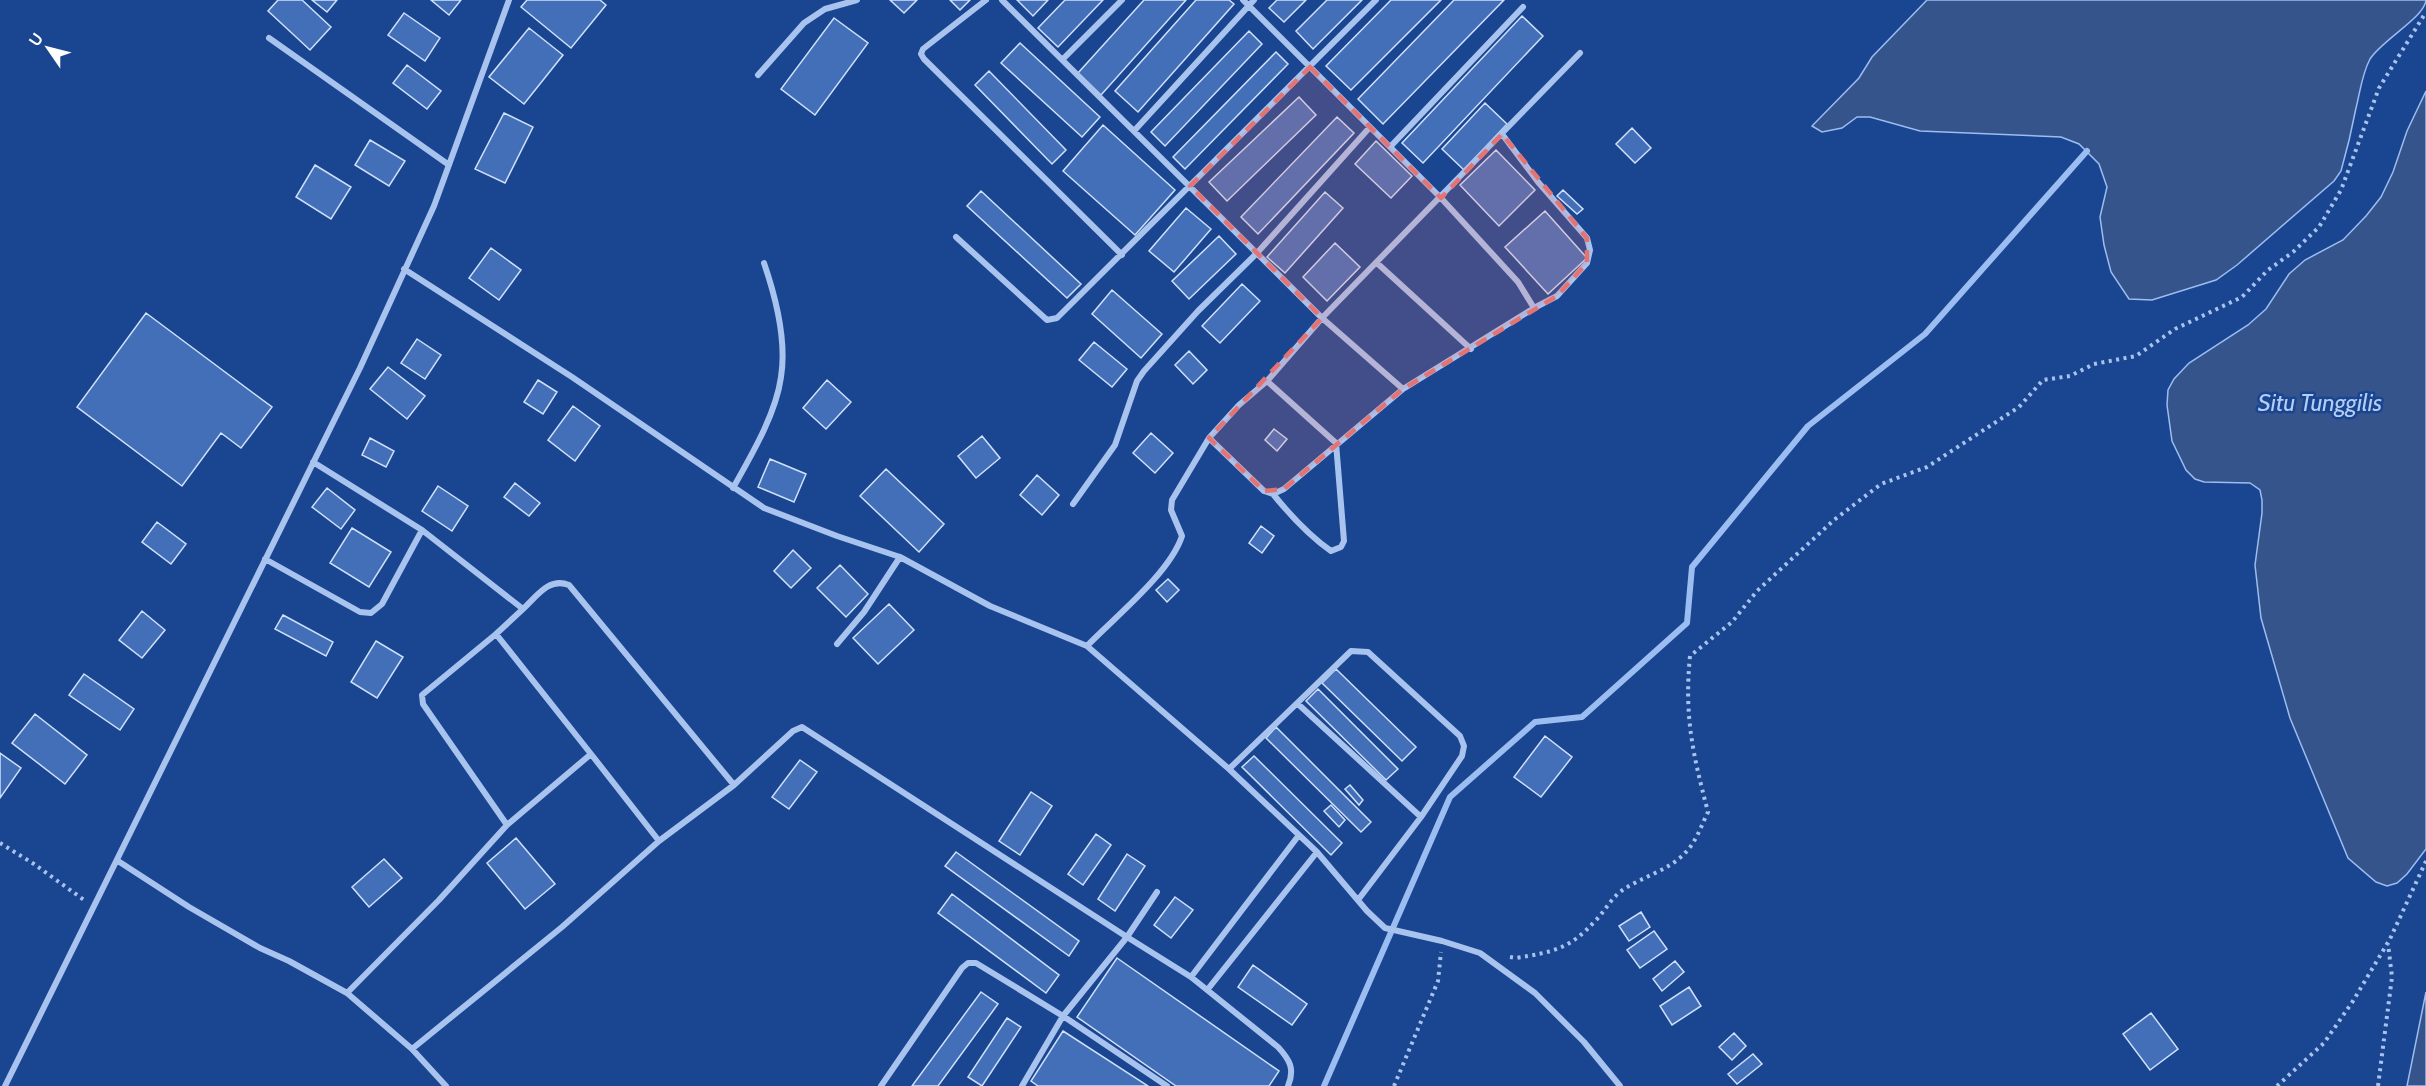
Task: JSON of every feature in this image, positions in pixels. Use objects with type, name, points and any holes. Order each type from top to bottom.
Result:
[{"type":"street","points":[[5,1086],[360,368],[435,206],[509,0]]},
{"type":"street","points":[[758,75],[804,23],[825,9],[857,0]]},
{"type":"street","points":[[986,0],[923,49],[921,54],[1122,255]]},
{"type":"street","points":[[1002,0],[1064,59],[1322,318],[1403,389]]},
{"type":"street","points":[[1064,59],[1122,0]]},
{"type":"street","points":[[1243,0],[1441,198],[1518,282],[1534,308]]},
{"type":"street","points":[[1134,130],[1254,0]]},
{"type":"street","points":[[956,237],[1047,320],[1057,318],[1376,0]]},
{"type":"street","points":[[1390,147],[1523,7]]},
{"type":"street","points":[[269,38],[449,165]]},
{"type":"street","points":[[1087,646],[1152,581],[1179,544],[1182,536],[1171,510],[1172,500],[1209,438],[1239,405],[1267,381],[1322,318],[1580,54]]},
{"type":"street","points":[[1073,504],[1115,445],[1137,381],[1187,323],[1257,253],[1370,127]]},
{"type":"street","points":[[1273,494],[1284,489],[1403,389],[1557,296],[1587,263],[1590,250],[1587,238],[1538,182],[1502,134]]},
{"type":"street","points":[[733,488],[757,446],[781,378],[781,346],[777,312],[764,263]]},
{"type":"street","points":[[1377,263],[1471,349]]},
{"type":"street","points":[[404,269],[572,377],[764,508],[900,557],[990,606],[1087,646],[1229,769],[1317,852],[1385,928],[1442,940],[1479,953],[1535,993],[1584,1041],[1620,1086]]},
{"type":"street","points":[[1209,438],[1264,491],[1273,494],[1296,522],[1312,536],[1331,551],[1337,550],[1344,541],[1336,443],[1267,381]]},
{"type":"street","points":[[313,462],[422,530],[523,609]]},
{"type":"street","points":[[265,559],[360,612],[371,613],[382,604],[422,530]]},
{"type":"street","points":[[837,644],[864,612],[900,557]]},
{"type":"street","points":[[507,825],[423,704],[423,695],[551,584],[560,582],[569,585],[734,785]]},
{"type":"street","points":[[496,634],[659,841]]},
{"type":"street","points":[[1229,769],[1351,651],[1368,652],[1460,736],[1464,746],[1462,756],[1421,817],[1358,900]]},
{"type":"street","points":[[1298,704],[1421,817]]},
{"type":"street","points":[[411,1049],[562,927],[659,841],[734,785],[793,730],[802,727],[1208,989],[1278,1047],[1289,1059],[1292,1067],[1288,1086]]},
{"type":"street","points":[[347,993],[439,900],[507,825],[591,754]]},
{"type":"street","points":[[1191,977],[1299,835]]},
{"type":"street","points":[[1208,989],[1317,852]]},
{"type":"street","points":[[118,861],[219,925],[347,993],[411,1049],[446,1086]]},
{"type":"street","points":[[1022,1086],[1063,1016],[1127,937],[1157,892]]},
{"type":"street","points":[[881,1086],[962,968],[968,963],[976,963],[1063,1016],[1167,1086]]},
{"type":"path","points":[[1507,957],[1516,958],[1562,949],[1578,938],[1614,897],[1629,885],[1664,868],[1686,852],[1708,812],[1695,765],[1688,725],[1687,684],[1690,656],[1732,622],[1757,591],[1811,541],[1881,484],[1927,467],[2019,407],[2043,380],[2070,376],[2094,364],[2136,356],[2175,329],[2242,297],[2268,270],[2293,252],[2319,227],[2341,190],[2379,88],[2426,12]]},
{"type":"path","points":[[0,843],[34,864],[94,908]]},
{"type":"path","points":[[2277,1086],[2324,1043],[2353,1001],[2388,943],[2426,861]]},
{"type":"path","points":[[1394,1086],[1438,981],[1442,940]]},
{"type":"path","points":[[2378,1086],[2392,977],[2388,943]]},
{"type":"highlighted area","points":[[1310,67],[1441,198],[1502,134],[1587,238],[1587,263],[1557,296],[1403,389],[1284,489],[1264,491],[1209,438],[1322,318],[1190,186]]},
{"type":"water","points":[[1927,0],[2426,0],[2419,14],[2370,59],[2363,77],[2341,171],[2334,181],[2237,265],[2216,280],[2152,300],[2129,299],[2111,272],[2100,217],[2107,187],[2099,164],[2079,144],[2061,137],[1920,131],[1870,117],[1857,117],[1842,128],[1822,132],[1812,126],[1859,78],[1872,57]]},
{"type":"water","name":"Situ Tunggilis","points":[[2426,91],[2426,849],[2407,874],[2397,883],[2387,886],[2376,882],[2348,858],[2290,718],[2261,618],[2255,565],[2262,513],[2260,490],[2250,483],[2204,482],[2195,479],[2186,470],[2172,441],[2167,405],[2168,390],[2174,379],[2189,363],[2248,325],[2266,309],[2289,274],[2305,260],[2343,240],[2366,216],[2381,197],[2393,172],[2407,131]]},
{"type":"water","points":[[2426,992],[2426,1086],[2407,1086]]},
{"type":"building","points":[[278,0],[302,0],[331,27],[310,50],[268,11]]},
{"type":"building","points":[[312,0],[337,0],[327,12]]},
{"type":"building","points":[[431,0],[461,0],[449,15]]},
{"type":"building","points":[[527,0],[600,0],[606,5],[571,48],[521,7]]},
{"type":"building","points":[[890,0],[917,0],[904,13]]},
{"type":"building","points":[[950,0],[970,0],[960,10]]},
{"type":"building","points":[[1017,0],[1048,0],[1033,16]]},
{"type":"building","points":[[1065,0],[1103,0],[1058,47],[1038,28]]},
{"type":"building","points":[[1144,0],[1186,0],[1101,95],[1078,73]]},
{"type":"building","points":[[1196,0],[1229,0],[1234,4],[1138,112],[1115,91]]},
{"type":"building","points":[[1277,0],[1306,0],[1284,22],[1269,8]]},
{"type":"building","points":[[1327,0],[1362,0],[1313,49],[1296,31]]},
{"type":"building","points":[[1391,0],[1441,0],[1351,90],[1326,66]]},
{"type":"building","points":[[1454,0],[1504,0],[1383,124],[1358,99]]},
{"type":"building","points":[[404,13],[440,38],[425,61],[388,35]]},
{"type":"building","points":[[1522,16],[1543,36],[1423,163],[1402,143]]},
{"type":"building","points":[[834,18],[868,43],[815,115],[781,89]]},
{"type":"building","points":[[529,28],[563,55],[524,104],[489,77]]},
{"type":"building","points":[[1249,31],[1262,44],[1165,146],[1151,132]]},
{"type":"building","points":[[1020,43],[1100,117],[1082,137],[1001,63]]},
{"type":"building","points":[[1276,52],[1288,64],[1185,169],[1173,157]]},
{"type":"building","points":[[407,65],[441,91],[427,109],[393,83]]},
{"type":"building","points":[[989,71],[1066,150],[1052,164],[975,85]]},
{"type":"building","points":[[1299,97],[1316,115],[1227,201],[1209,182]]},
{"type":"building","points":[[1485,103],[1507,124],[1464,170],[1442,149]]},
{"type":"building","points":[[504,113],[533,127],[505,183],[475,169]]},
{"type":"building","points":[[1337,117],[1354,133],[1258,234],[1241,217]]},
{"type":"building","points":[[1103,125],[1175,190],[1135,235],[1063,171]]},
{"type":"building","points":[[1632,128],[1651,148],[1635,163],[1616,144]]},
{"type":"building","points":[[370,140],[405,161],[389,186],[355,165]]},
{"type":"building","points":[[1376,141],[1412,176],[1391,198],[1355,164]]},
{"type":"building","points":[[1496,150],[1535,190],[1499,226],[1460,185]]},
{"type":"building","points":[[315,165],[351,187],[331,219],[296,197]]},
{"type":"building","points":[[1563,190],[1583,209],[1577,214],[1557,196]]},
{"type":"building","points":[[981,191],[1081,284],[1067,298],[967,206]]},
{"type":"building","points":[[1325,192],[1343,208],[1285,273],[1267,257]]},
{"type":"building","points":[[1186,208],[1211,229],[1174,272],[1149,251]]},
{"type":"building","points":[[1545,211],[1587,258],[1548,294],[1505,247]]},
{"type":"building","points":[[1219,236],[1236,254],[1189,299],[1172,281]]},
{"type":"building","points":[[1335,243],[1360,267],[1327,301],[1303,277]]},
{"type":"building","points":[[491,248],[521,270],[499,300],[469,278]]},
{"type":"building","points":[[1242,284],[1260,301],[1220,343],[1202,326]]},
{"type":"building","points":[[1112,290],[1162,334],[1141,358],[1092,314]]},
{"type":"building","points":[[146,313],[272,407],[241,448],[221,433],[182,486],[77,407]]},
{"type":"building","points":[[417,339],[441,355],[425,379],[401,363]]},
{"type":"building","points":[[1094,342],[1127,369],[1112,387],[1079,360]]},
{"type":"building","points":[[1189,351],[1207,370],[1193,384],[1175,365]]},
{"type":"building","points":[[388,367],[425,396],[407,419],[370,389]]},
{"type":"building","points":[[538,380],[557,392],[543,414],[524,402]]},
{"type":"building","points":[[827,380],[851,402],[826,429],[803,408]]},
{"type":"building","points":[[573,406],[600,426],[575,461],[548,440]]},
{"type":"building","points":[[1274,429],[1287,439],[1277,451],[1265,440]]},
{"type":"building","points":[[1151,433],[1173,453],[1155,473],[1133,453]]},
{"type":"building","points":[[982,436],[1000,458],[976,478],[958,456]]},
{"type":"building","points":[[370,438],[394,451],[386,467],[362,455]]},
{"type":"building","points":[[770,459],[806,474],[794,502],[758,487]]},
{"type":"building","points":[[886,469],[944,524],[919,552],[860,496]]},
{"type":"building","points":[[1037,475],[1059,495],[1042,515],[1020,495]]},
{"type":"building","points":[[515,483],[540,503],[529,516],[504,497]]},
{"type":"building","points":[[438,486],[468,506],[452,531],[422,511]]},
{"type":"building","points":[[327,488],[355,510],[341,529],[312,507]]},
{"type":"building","points":[[157,522],[186,544],[171,564],[142,542]]},
{"type":"building","points":[[1261,526],[1274,536],[1262,553],[1249,543]]},
{"type":"building","points":[[352,528],[391,552],[369,587],[330,563]]},
{"type":"building","points":[[793,550],[811,568],[791,588],[774,571]]},
{"type":"building","points":[[840,565],[868,594],[846,617],[817,588]]},
{"type":"building","points":[[1168,579],[1179,590],[1167,602],[1156,590]]},
{"type":"building","points":[[889,604],[914,630],[878,664],[853,638]]},
{"type":"building","points":[[142,611],[165,630],[142,658],[119,640]]},
{"type":"building","points":[[283,615],[333,642],[326,656],[275,629]]},
{"type":"building","points":[[376,641],[403,657],[377,698],[351,682]]},
{"type":"building","points":[[1336,669],[1416,747],[1402,761],[1322,683]]},
{"type":"building","points":[[84,674],[134,709],[120,730],[69,695]]},
{"type":"building","points":[[1318,689],[1398,769],[1386,780],[1306,701]]},
{"type":"building","points":[[35,714],[87,755],[65,784],[12,743]]},
{"type":"building","points":[[1276,727],[1371,822],[1361,832],[1266,738]]},
{"type":"building","points":[[1545,736],[1572,757],[1541,797],[1514,777]]},
{"type":"building","points":[[0,753],[21,768],[0,798]]},
{"type":"building","points":[[1254,756],[1342,843],[1331,855],[1242,767]]},
{"type":"building","points":[[800,760],[817,772],[789,809],[772,797]]},
{"type":"building","points":[[1350,785],[1363,800],[1359,805],[1345,789]]},
{"type":"building","points":[[1031,792],[1052,806],[1020,855],[999,841]]},
{"type":"building","points":[[1331,805],[1345,820],[1339,827],[1324,811]]},
{"type":"building","points":[[1096,834],[1111,845],[1083,885],[1068,874]]},
{"type":"building","points":[[516,838],[555,884],[525,909],[487,863]]},
{"type":"building","points":[[956,852],[1079,941],[1069,956],[945,866]]},
{"type":"building","points":[[1127,854],[1145,866],[1115,911],[1098,899]]},
{"type":"building","points":[[384,859],[402,878],[369,907],[352,887]]},
{"type":"building","points":[[952,894],[1059,975],[1046,993],[938,913]]},
{"type":"building","points":[[1175,897],[1193,910],[1171,938],[1154,925]]},
{"type":"building","points":[[1641,912],[1650,927],[1629,941],[1619,926]]},
{"type":"building","points":[[1654,931],[1667,949],[1640,968],[1627,950]]},
{"type":"building","points":[[1117,958],[1279,1071],[1269,1086],[1176,1086],[1077,1017]]},
{"type":"building","points":[[1675,961],[1684,972],[1662,991],[1653,979]]},
{"type":"building","points":[[1253,965],[1307,1004],[1292,1025],[1238,987]]},
{"type":"building","points":[[1689,987],[1701,1006],[1672,1025],[1660,1006]]},
{"type":"building","points":[[981,992],[998,1004],[938,1086],[912,1086]]},
{"type":"building","points":[[2151,1013],[2178,1049],[2150,1070],[2123,1034]]},
{"type":"building","points":[[1007,1018],[1021,1027],[982,1086],[968,1077]]},
{"type":"building","points":[[1063,1031],[1148,1086],[1038,1086],[1031,1081]]},
{"type":"building","points":[[1734,1033],[1746,1046],[1732,1060],[1719,1047]]},
{"type":"building","points":[[1753,1054],[1762,1064],[1737,1084],[1728,1074]]},
{"type":"waterway","points":[[1324,1086],[1450,797],[1535,722],[1582,717],[1687,623],[1692,567],[1808,426],[1925,334],[2087,151]]}]
